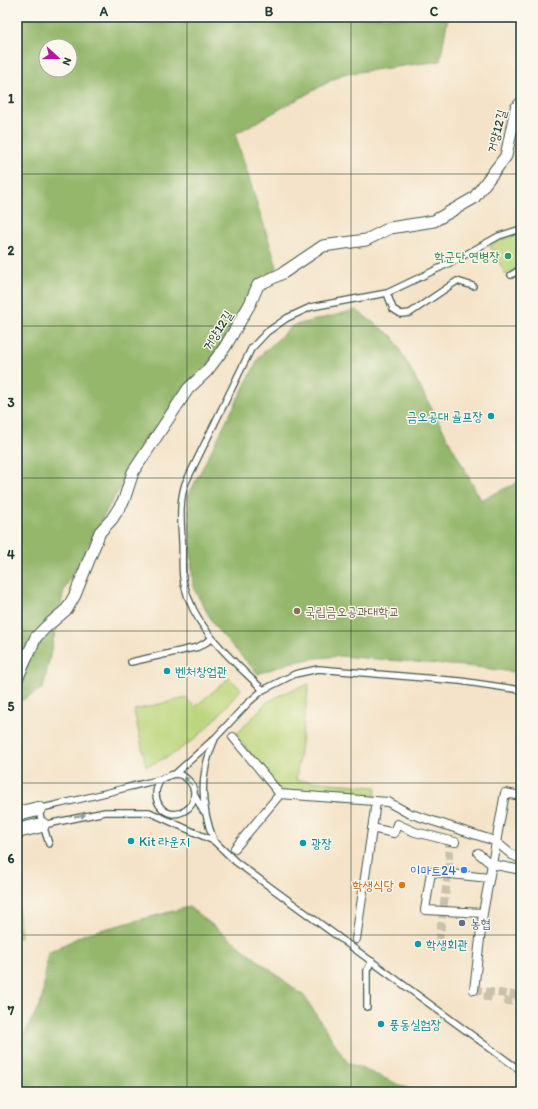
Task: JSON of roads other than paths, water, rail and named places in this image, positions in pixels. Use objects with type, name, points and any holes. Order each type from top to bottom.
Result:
[{"type":"street","name":"거양12길","points":[[17,679],[36,637],[46,626],[67,609],[75,596],[100,532],[124,500],[132,472],[188,389],[207,371],[225,347],[250,304],[258,285],[283,273],[323,246],[366,240],[390,228],[434,221],[474,198],[506,156],[516,108],[521,102]]},
{"type":"street","points":[[233,737],[280,794],[388,802],[408,813],[495,841],[512,855],[521,859]]},
{"type":"street","points":[[474,990],[483,913],[504,793],[521,796]]},
{"type":"street","points":[[235,848],[280,794]]},
{"type":"street","points":[[356,939],[376,802]]},
{"type":"street","points":[[17,814],[38,809]]},
{"type":"street","points":[[372,828],[394,833],[397,824],[414,832],[455,842]]},
{"type":"street","points":[[17,831],[42,825]]},
{"type":"street","points":[[441,838],[443,825]]},
{"type":"street","points":[[478,853],[491,864],[521,870]]},
{"type":"street","points":[[483,913],[425,910],[431,872],[489,878]]},
{"type":"lane","points":[[262,690],[212,639],[196,615],[184,583],[180,499],[185,484],[251,349],[266,332],[287,318],[305,309],[387,293],[452,262],[499,236],[521,229]]},
{"type":"lane","points":[[510,275],[521,270]]},
{"type":"lane","points":[[387,293],[393,309],[402,314],[410,313],[457,281],[473,286]]},
{"type":"lane","points":[[131,662],[198,647],[212,639]]},
{"type":"lane","points":[[49,844],[38,809],[175,774],[216,738],[262,690],[295,674],[318,668],[460,681],[521,690]]},
{"type":"lane","points":[[205,815],[202,787],[205,768],[216,738]]},
{"type":"lane","points":[[175,774],[186,778],[191,783],[194,794],[205,815],[214,841]]},
{"type":"lane","points":[[163,778],[159,782],[155,794],[159,805],[168,813]]},
{"type":"lane","points":[[42,825],[105,812],[180,813],[190,806],[194,794]]},
{"type":"lane","points":[[149,812],[214,841],[236,862],[521,1071]]},
{"type":"lane","points":[[367,1007],[367,970],[372,961]]},
{"type":"tunnel","points":[[439,942],[449,864],[449,840]]},
{"type":"tunnel","points":[[474,990],[521,996]]},
{"type":"tunnel","points":[[487,1001],[488,992]]},
{"type":"tunnel","points":[[508,1005],[509,995]]},
{"type":"place","name":"학군단 연병장","points":[[508,256]]},
{"type":"place","name":"금오공대 골프장","points":[[491,416]]},
{"type":"place","name":"국립금오공과대학교","points":[[297,611]]},
{"type":"place","name":"벤처창업관","points":[[167,671]]},
{"type":"place","name":"Kit 라운지","points":[[131,841]]},
{"type":"place","name":"광장","points":[[303,843]]},
{"type":"place","name":"이마트24","points":[[464,870]]},
{"type":"place","name":"학생식당","points":[[402,885]]},
{"type":"place","name":"농협","points":[[462,923]]},
{"type":"place","name":"학생회관","points":[[418,944]]},
{"type":"place","name":"풍동실험장","points":[[381,1024]]}]
